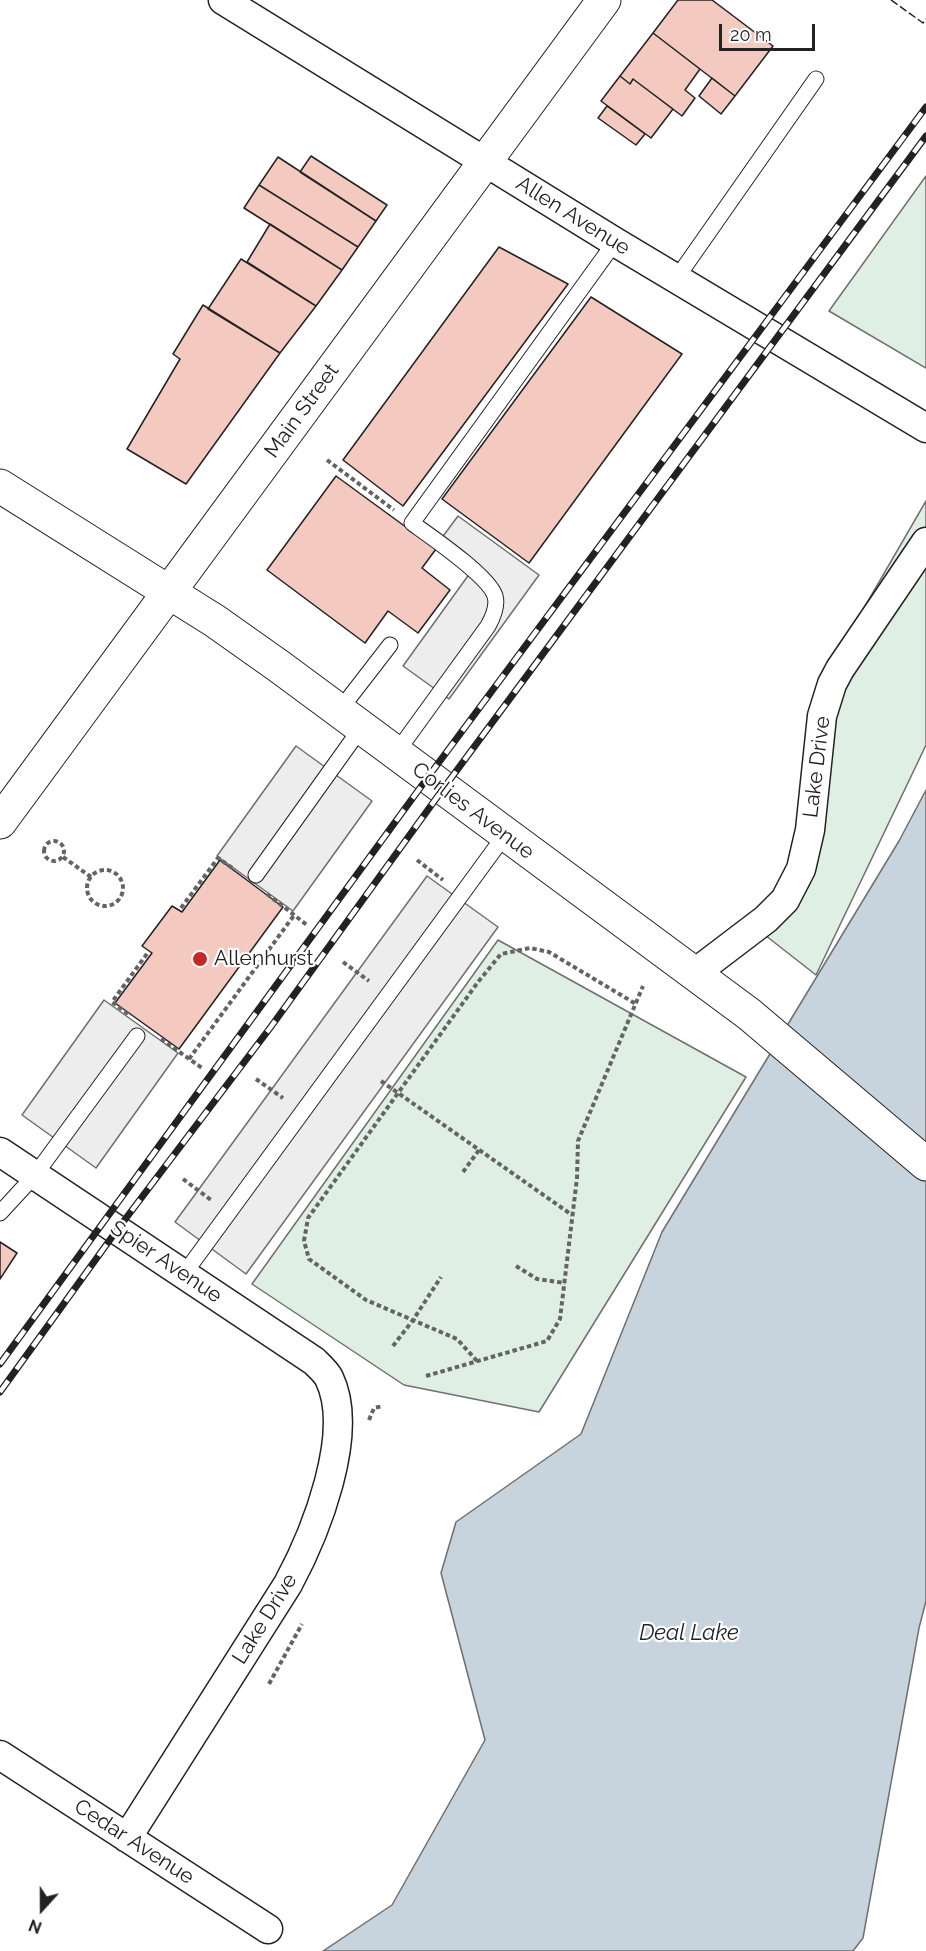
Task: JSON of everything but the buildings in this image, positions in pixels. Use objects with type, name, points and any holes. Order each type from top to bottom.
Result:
[{"type":"street","name":"Allen Avenue","points":[[223,0],[615,242],[926,428]]},
{"type":"street","name":"Main Street","points":[[0,822],[604,0]]},
{"type":"street","name":"Corlies Avenue","points":[[0,486],[215,621],[396,753],[748,1014],[926,1164]]},
{"type":"street","name":"Lake Drive","points":[[694,973],[766,919],[785,900],[801,869],[810,830],[822,716],[832,684],[926,542]]},
{"type":"street","name":"Spier Avenue","points":[[0,1152],[314,1361],[329,1377]]},
{"type":"street","name":"Lake Drive","points":[[126,1838],[288,1584],[304,1555],[323,1502],[334,1458],[338,1424],[337,1402],[329,1377]]},
{"type":"street","name":"Cedar Avenue","points":[[0,1755],[268,1929]]},
{"type":"lane","points":[[676,279],[816,78]]},
{"type":"lane","points":[[396,753],[488,626],[496,608],[494,593],[487,583],[449,550],[412,523],[615,242]]},
{"type":"lane","points":[[256,875],[350,720],[390,645]]},
{"type":"lane","points":[[184,1274],[505,835]]},
{"type":"lane","points":[[0,1213],[35,1175],[137,1036]]},
{"type":"path","points":[[327,460],[412,523]]},
{"type":"path","points":[[52,840],[59,842],[64,850],[63,856],[54,861],[48,859],[43,850],[45,843],[52,840]]},
{"type":"path","points":[[63,856],[91,877]]},
{"type":"path","points":[[417,860],[462,894]]},
{"type":"path","points":[[100,871],[116,874],[123,890],[117,902],[106,906],[94,903],[88,893],[88,882],[91,877],[100,871]]},
{"type":"path","points":[[189,1059],[295,914]]},
{"type":"path","points":[[477,1361],[457,1339],[366,1300],[309,1258],[304,1241],[308,1218],[478,982],[501,954],[530,948],[549,952],[636,1004]]},
{"type":"path","points":[[342,962],[388,995]]},
{"type":"path","points":[[426,1376],[547,1341],[561,1319],[577,1178],[578,1141],[643,986]]},
{"type":"path","points":[[256,1079],[303,1112]]},
{"type":"path","points":[[381,1081],[573,1215]]},
{"type":"path","points":[[463,1172],[479,1150]]},
{"type":"path","points":[[183,1179],[229,1212]]},
{"type":"path","points":[[516,1266],[537,1279],[565,1283]]},
{"type":"path","points":[[393,1346],[441,1277]]},
{"type":"green space","points":[[926,176],[926,368],[829,311]]},
{"type":"green space","points":[[926,501],[926,745],[816,975],[747,921],[780,900],[835,658]]},
{"type":"green space","points":[[498,940],[746,1077],[539,1412],[404,1385],[252,1284]]},
{"type":"shaded area","points":[[458,516],[539,575],[449,699],[403,666],[470,573],[435,547]]},
{"type":"shaded area","points":[[296,746],[372,801],[293,911],[217,856]]},
{"type":"shaded area","points":[[427,876],[498,927],[246,1274],[175,1222]]},
{"type":"shaded area","points":[[104,1000],[178,1053],[96,1168],[22,1115]]},
{"type":"water","name":"Deal Lake","points":[[926,790],[926,1601],[919,1628],[863,1938],[853,1951],[323,1951],[392,1905],[485,1740],[441,1573],[456,1522],[581,1434],[662,1232],[899,841]]},
{"type":"railway","points":[[0,1364],[428,777],[926,107]]},
{"type":"railway","points":[[0,1392],[117,1230],[270,1028],[443,789],[926,136]]},
{"type":"fence","points":[[891,0],[923,23],[926,19]]},
{"type":"place","name":"Allenhurst","points":[[200,959]]}]
